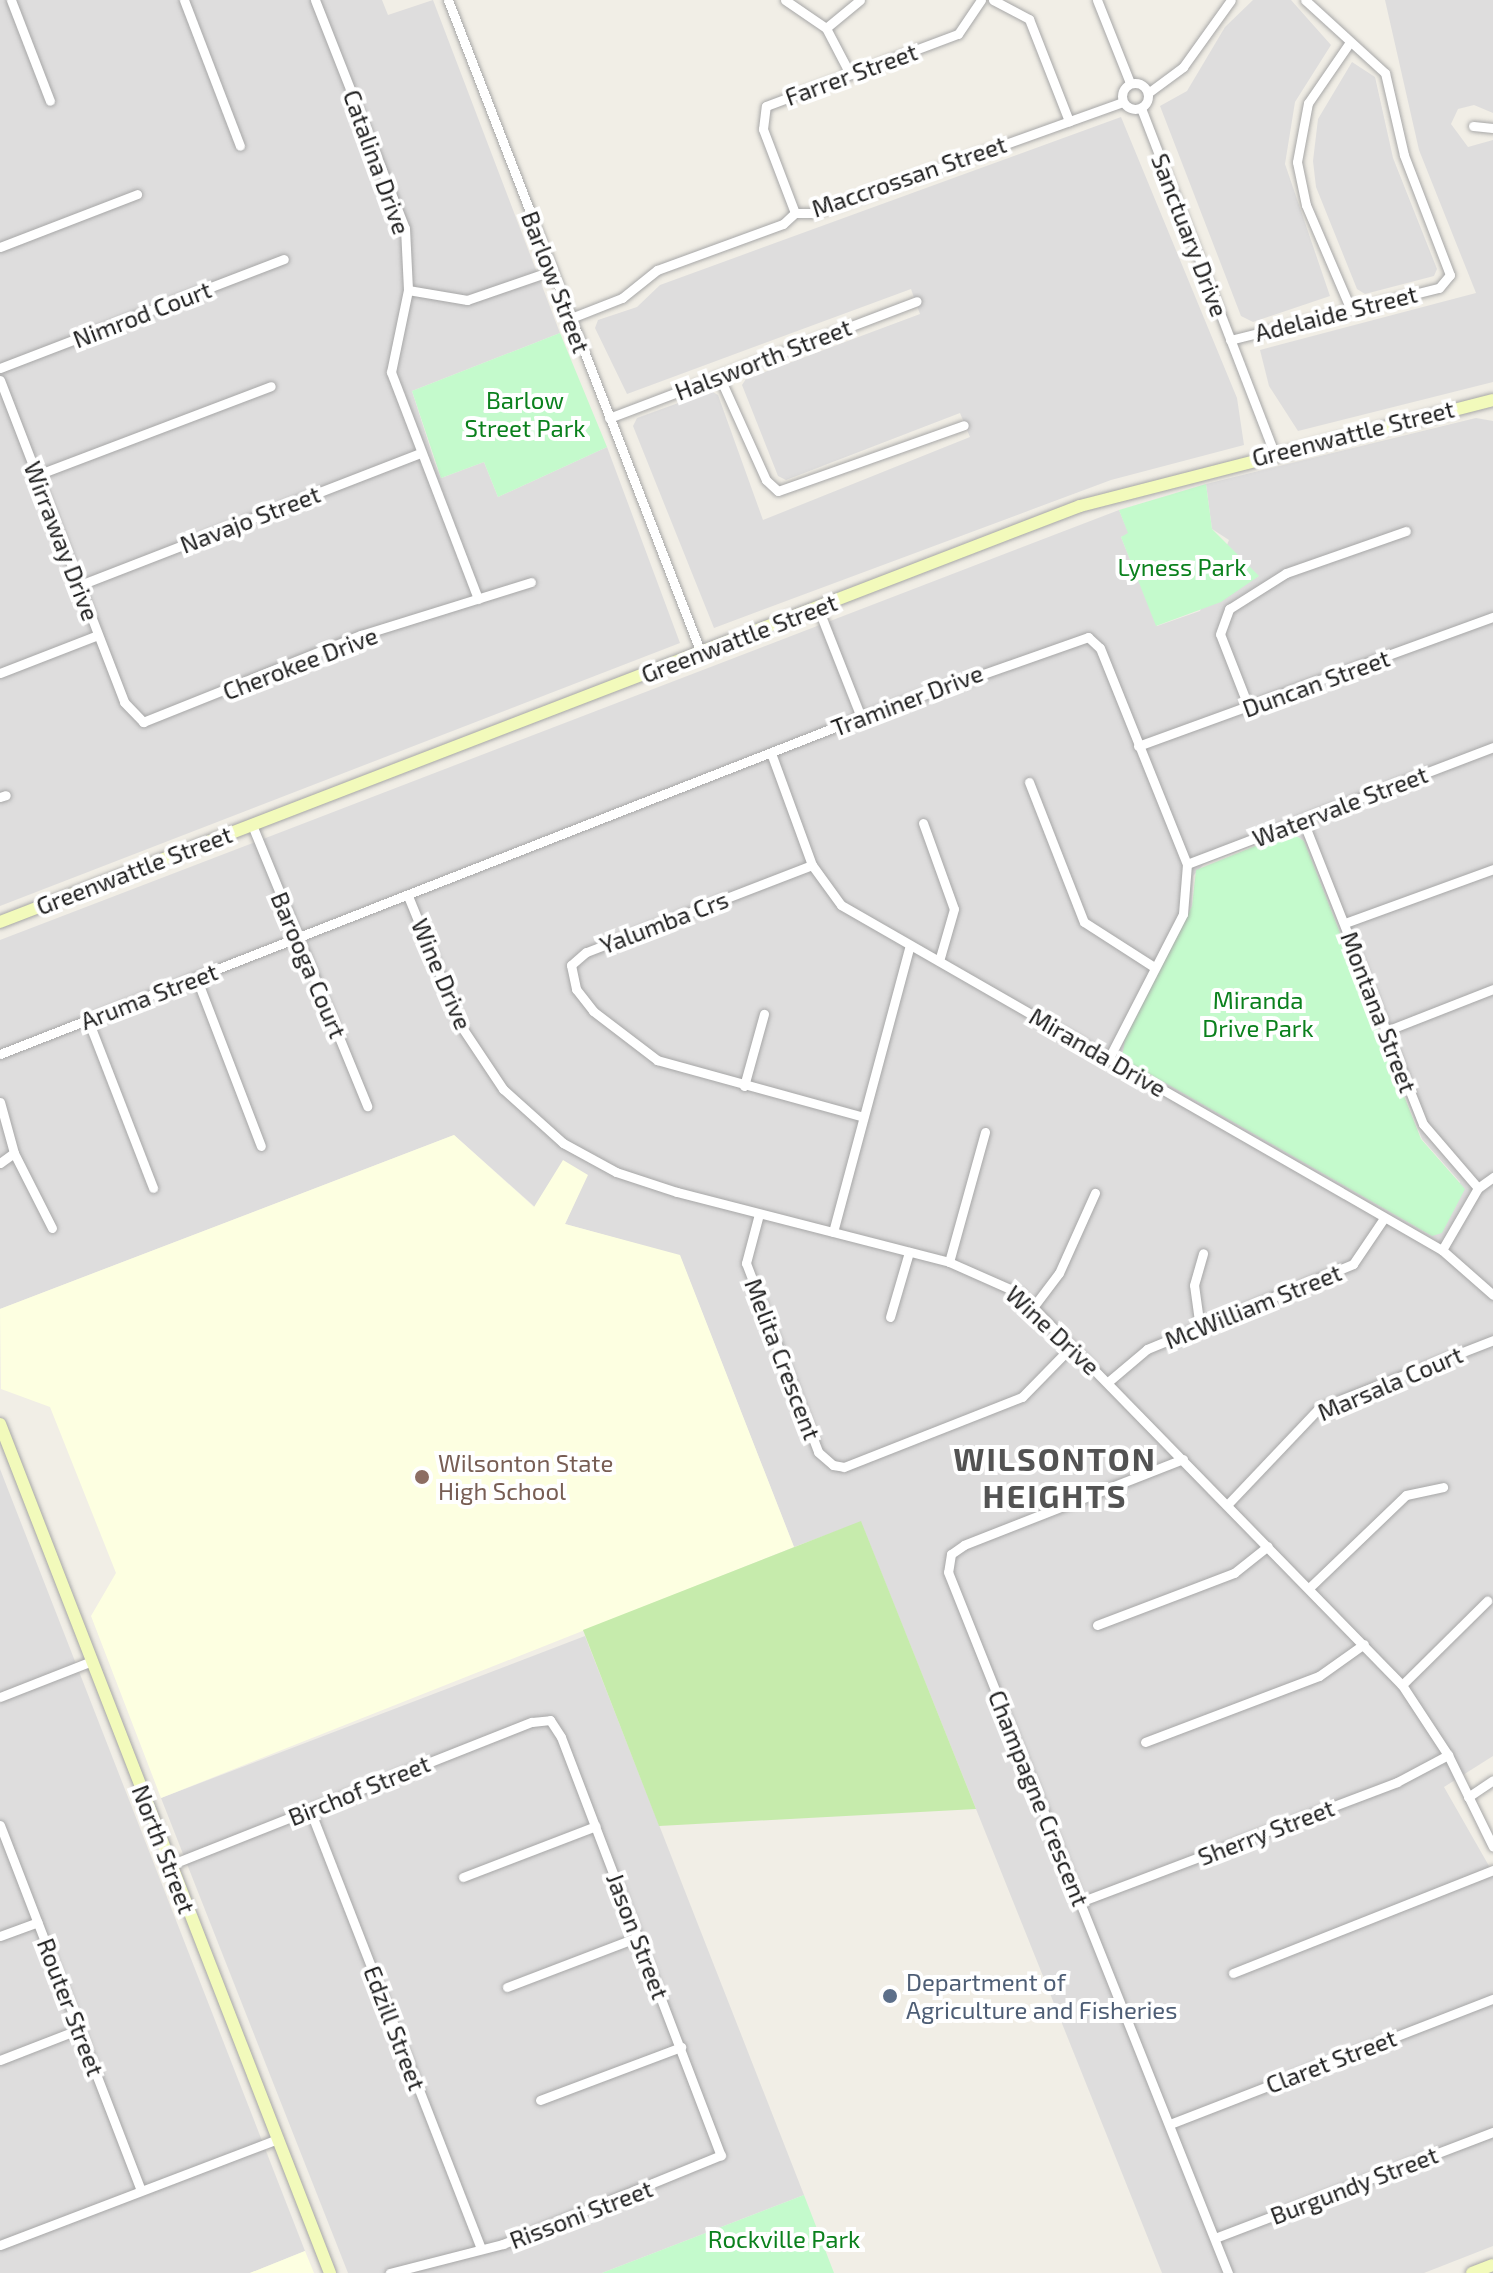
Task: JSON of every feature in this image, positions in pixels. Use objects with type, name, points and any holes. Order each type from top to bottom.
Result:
[{"type":"main road","name":"Greenwattle Street","points":[[0,922],[1080,506],[1274,452],[1493,400]]},
{"type":"main road","name":"North Street","points":[[0,1424],[330,2273]]},
{"type":"main road","points":[[1472,2273],[1493,2265]]},
{"type":"street","points":[[11,0],[50,101]]},
{"type":"street","points":[[184,0],[240,146]]},
{"type":"street","name":"Catalina Drive","points":[[315,0],[405,228],[408,290],[391,372],[478,599]]},
{"type":"street","name":"Barlow Street","points":[[448,0],[701,653]]},
{"type":"street","points":[[785,0],[826,28],[850,74]]},
{"type":"street","points":[[826,28],[860,0]]},
{"type":"street","name":"Farrer Street","points":[[795,213],[762,111],[958,34],[981,0]]},
{"type":"street","points":[[993,0],[1029,19],[1069,121]]},
{"type":"street","points":[[1097,0],[1130,83],[1148,93]]},
{"type":"street","points":[[1130,83],[1123,102],[1141,108],[1148,93],[1183,67],[1231,0]]},
{"type":"street","name":"Adelaide Street","points":[[1230,340],[1439,288],[1450,267],[1404,155],[1385,73],[1305,0]]},
{"type":"street","points":[[1350,42],[1308,103],[1297,162],[1306,205],[1351,310]]},
{"type":"street","name":"Maccrossan Street","points":[[571,318],[622,298],[657,270],[783,224],[795,213],[813,213],[1123,102]]},
{"type":"street","name":"Sanctuary Drive","points":[[1141,108],[1274,452]]},
{"type":"street","points":[[1473,126],[1493,128]]},
{"type":"street","points":[[0,247],[137,194]]},
{"type":"street","name":"Nimrod Court","points":[[0,368],[284,259]]},
{"type":"street","points":[[408,290],[467,300],[551,271]]},
{"type":"street","name":"Halsworth Street","points":[[609,418],[917,301]]},
{"type":"street","points":[[719,376],[766,480],[778,491],[964,425]]},
{"type":"street","name":"Wirraway Drive","points":[[0,380],[124,702]]},
{"type":"street","points":[[37,475],[271,386]]},
{"type":"street","name":"Navajo Street","points":[[80,585],[420,453]]},
{"type":"street","points":[[1249,708],[1220,634],[1229,609],[1286,573],[1406,531]]},
{"type":"street","name":"Cherokee Drive","points":[[124,702],[130,716],[157,721],[361,635],[531,582]]},
{"type":"street","points":[[818,608],[861,717]]},
{"type":"street","name":"Duncan Street","points":[[1138,746],[1493,617]]},
{"type":"street","points":[[0,673],[98,635]]},
{"type":"street","name":"Traminer Drive","points":[[298,938],[861,717],[1088,637],[1100,648],[1187,864],[1183,914],[1109,1058]]},
{"type":"street","name":"Watervale Street","points":[[1187,864],[1493,747]]},
{"type":"street","name":"Miranda Drive","points":[[771,753],[812,865],[841,905],[1442,1250],[1493,1295]]},
{"type":"street","points":[[1029,782],[1084,922],[1154,967]]},
{"type":"street","name":"Montana Street","points":[[1303,821],[1423,1124],[1478,1188]]},
{"type":"street","points":[[923,823],[954,909],[939,961]]},
{"type":"street","name":"Barooga Court","points":[[252,825],[367,1106]]},
{"type":"street","name":"Yalumba Crs","points":[[812,865],[586,952],[571,965],[576,989],[593,1011],[632,1045],[681,1069],[861,1116]]},
{"type":"street","points":[[1345,923],[1493,869]]},
{"type":"street","name":"Wine Drive","points":[[408,896],[461,1026],[503,1089],[563,1143],[616,1172],[759,1214],[949,1262],[996,1279],[1034,1306],[1402,1685],[1448,1755],[1493,1847]]},
{"type":"street","name":"Aruma Street","points":[[0,1054],[298,938]]},
{"type":"street","points":[[833,1232],[861,1116],[910,945]]},
{"type":"street","points":[[196,977],[261,1146]]},
{"type":"street","points":[[1386,1031],[1493,989]]},
{"type":"street","points":[[744,1086],[764,1014]]},
{"type":"street","points":[[88,1020],[153,1188]]},
{"type":"street","points":[[0,1102],[14,1153],[52,1228]]},
{"type":"street","points":[[949,1262],[985,1132]]},
{"type":"street","points":[[0,1163],[14,1153]]},
{"type":"street","points":[[1442,1250],[1478,1188],[1493,1177]]},
{"type":"street","points":[[1034,1306],[1095,1193]]},
{"type":"street","name":"Melita Crescent","points":[[759,1214],[746,1263],[818,1452],[833,1465],[1022,1397],[1072,1346]]},
{"type":"street","name":"McWilliam Street","points":[[1108,1382],[1147,1349],[1353,1264],[1384,1218]]},
{"type":"street","points":[[890,1317],[909,1252]]},
{"type":"street","points":[[1200,1328],[1194,1285],[1203,1253]]},
{"type":"street","name":"Marsala Court","points":[[1227,1505],[1319,1408],[1493,1340]]},
{"type":"street","name":"Champagne Crescent","points":[[1183,1459],[951,1554],[948,1572],[1228,2273]]},
{"type":"street","points":[[1309,1588],[1406,1495],[1443,1487]]},
{"type":"street","points":[[1097,1625],[1234,1573],[1268,1546]]},
{"type":"street","points":[[1402,1685],[1487,1601]]},
{"type":"street","points":[[1145,1742],[1319,1676],[1364,1644]]},
{"type":"street","points":[[0,1697],[92,1661]]},
{"type":"street","name":"Birchof Street","points":[[170,1865],[550,1720]]},
{"type":"street","name":"Jason Street","points":[[550,1720],[596,1826],[721,2155]]},
{"type":"street","name":"Sherry Street","points":[[1080,1902],[1397,1782],[1448,1755]]},
{"type":"street","points":[[1468,1797],[1493,1780]]},
{"type":"street","name":"Edzill Street","points":[[310,1810],[480,2247]]},
{"type":"street","name":"Router Street","points":[[0,1825],[141,2190]]},
{"type":"street","points":[[463,1877],[596,1826]]},
{"type":"street","points":[[1233,1973],[1493,1870]]},
{"type":"street","points":[[0,1936],[38,1922]]},
{"type":"street","points":[[507,1987],[638,1937]]},
{"type":"street","name":"Claret Street","points":[[1170,2124],[1493,1999]]},
{"type":"street","points":[[0,2060],[80,2029]]},
{"type":"street","points":[[540,2100],[681,2047]]},
{"type":"street","name":"Burgundy Street","points":[[1215,2238],[1493,2132]]},
{"type":"street","points":[[0,2245],[278,2139]]},
{"type":"street","name":"Rissoni Street","points":[[390,2273],[480,2247],[503,2244],[721,2155]]},
{"type":"shaded area","points":[[0,0],[382,0],[388,15],[433,0],[560,333],[412,391],[435,463],[441,478],[484,462],[498,497],[607,447],[680,643],[0,906]]},
{"type":"shaded area","points":[[1253,0],[1291,0],[1331,45],[1295,102],[1285,164],[1330,296],[1253,322],[1241,316],[1160,106],[1187,91],[1225,27]]},
{"type":"shaded area","points":[[1385,0],[1493,0],[1493,113],[1474,105],[1458,109],[1451,124],[1468,147],[1493,140],[1493,382],[1298,431],[1269,386],[1260,350],[1476,293],[1419,150]]},
{"type":"shaded area","points":[[1352,62],[1375,77],[1393,158],[1437,269],[1434,276],[1365,294],[1357,289],[1316,187],[1313,161],[1318,119]]},
{"type":"shaded area","points":[[1121,117],[1237,398],[1244,445],[1111,480],[714,628],[633,426],[637,418],[711,391],[718,395],[763,520],[970,437],[960,413],[786,480],[778,476],[742,385],[746,379],[920,314],[911,289],[627,394],[595,328],[598,320],[637,307],[660,285]]},
{"type":"shaded area","points":[[1476,418],[1493,421],[1493,1756],[1444,1787],[1493,1873],[1493,2246],[1424,2273],[1162,2273],[861,1522],[794,1547],[680,1256],[565,1224],[587,1175],[535,1207],[454,1135],[0,1309],[0,940],[1119,510],[1129,534],[1121,537],[1157,626],[1200,611],[1229,540],[1212,529],[1206,484]],"holes":[[[1290,832],[1304,841],[1422,1139],[1460,1182],[1432,1236],[1122,1057],[1192,906],[1193,876],[1204,864]]]},
{"type":"shaded area","name":"Wilsonton State High School","points":[[454,1135],[534,1207],[563,1160],[588,1175],[565,1224],[680,1255],[794,1547],[161,1798],[91,1616],[116,1573],[50,1407],[1,1389],[0,1309]]},
{"type":"shaded area","points":[[0,1469],[305,2251],[250,2273],[0,2273]]},
{"type":"shaded area","points":[[585,1636],[804,2195],[602,2273],[348,2273],[161,1798]]},
{"type":"shaded area","points":[[305,2251],[314,2273],[250,2273]]},
{"type":"green space","name":"Barlow Street Park","points":[[560,333],[607,447],[498,497],[484,462],[441,478],[412,391]]},
{"type":"green space","name":"Lyness Park","points":[[1206,484],[1212,529],[1259,576],[1221,602],[1156,626],[1121,537],[1128,533],[1119,510]]},
{"type":"green space","name":"Miranda Drive Park","points":[[1290,832],[1304,841],[1421,1139],[1465,1189],[1442,1233],[1432,1236],[1122,1058],[1125,1039],[1192,906],[1196,870]]},
{"type":"green space","points":[[861,1521],[976,1809],[659,1826],[583,1630]]},
{"type":"green space","name":"Rockville Park","points":[[804,2195],[834,2273],[602,2273]]},
{"type":"place","name":"Wilsonton State High School","points":[[422,1477]]},
{"type":"place","name":"Department of Agriculture and Fisheries","points":[[890,1996]]},
{"type":"district","name":"WILSONTON HEIGHTS","points":[[1055,1478]]}]
